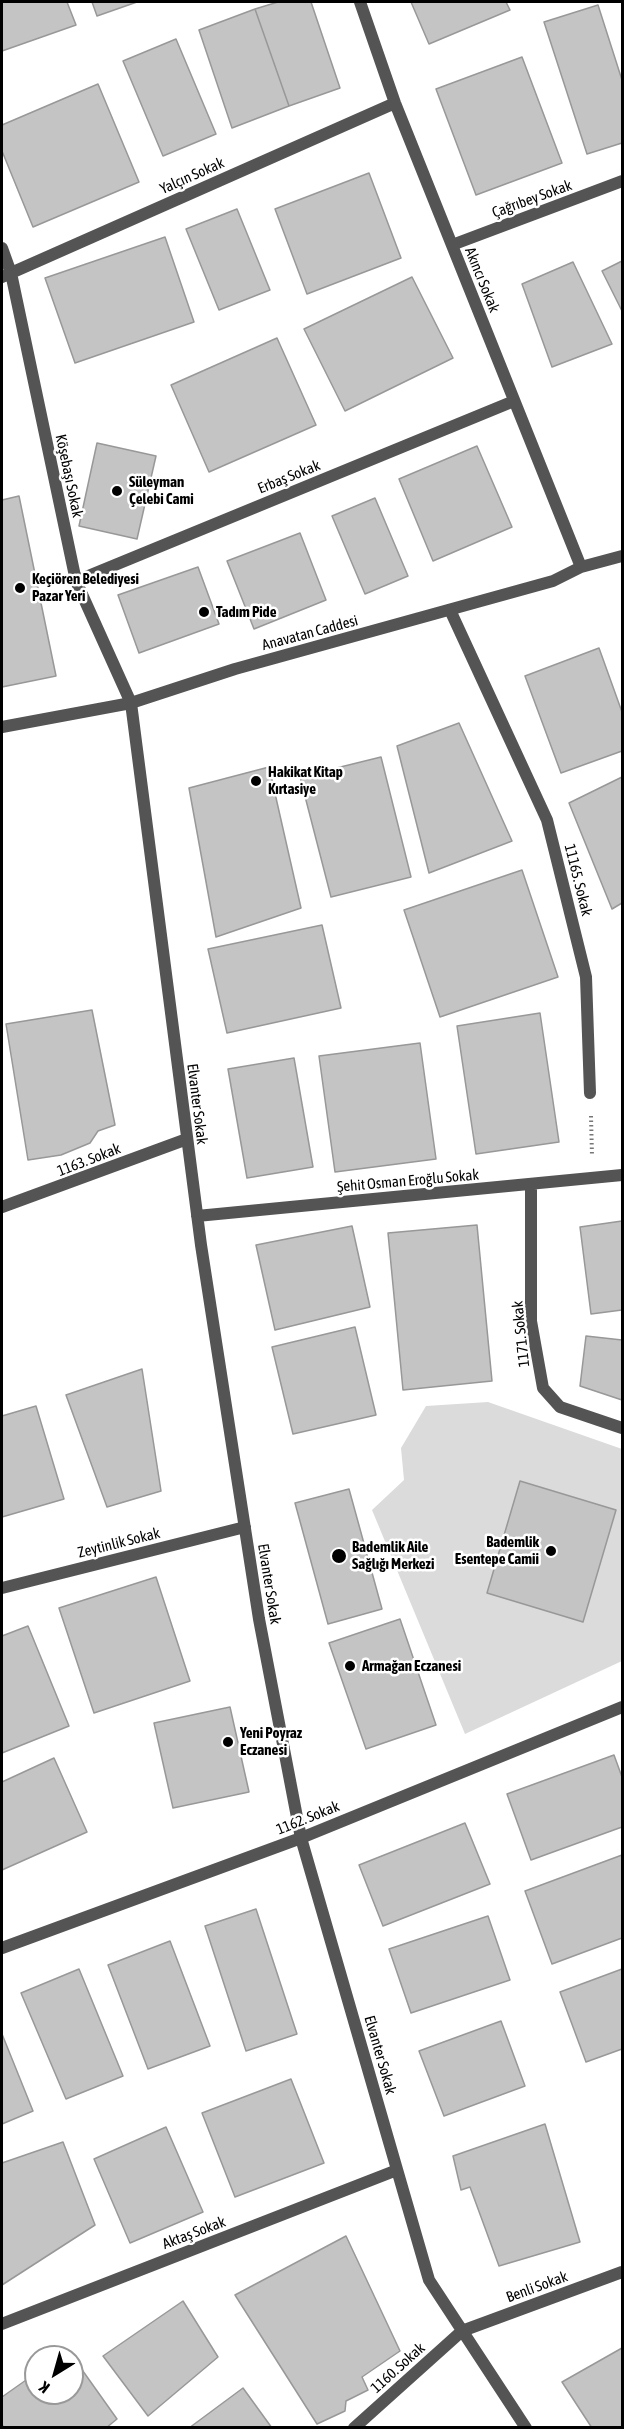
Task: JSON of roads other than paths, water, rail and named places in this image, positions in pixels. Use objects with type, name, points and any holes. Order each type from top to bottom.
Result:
[{"type":"street","name":"Akıncı Sokak","points":[[360,2],[395,103],[581,567]]},
{"type":"street","name":"Yalçın Sokak","points":[[6,275],[395,103]]},
{"type":"street","name":"Çağrıbey Sokak","points":[[452,245],[622,182]]},
{"type":"street","name":"Köşebaşı Sokak","points":[[2,248],[6,275],[76,581],[131,703]]},
{"type":"street","name":"Erbaş Sokak","points":[[76,581],[514,401]]},
{"type":"street","name":"Anavatan Caddesi","points":[[2,727],[131,703],[235,669],[554,581],[581,567],[622,556]]},
{"type":"street","name":"11165. Sokak","points":[[450,610],[547,820],[586,977],[590,1093]]},
{"type":"street","name":"Elvanter Sokak","points":[[131,703],[197,1216],[245,1527],[301,1838],[429,2280],[526,2427]]},
{"type":"street","name":"1163. Sokak","points":[[2,1207],[187,1139]]},
{"type":"street","name":"Şehit Osman Eroğlu Sokak","points":[[197,1216],[622,1175]]},
{"type":"street","name":"1171. Sokak","points":[[531,1184],[531,1321],[543,1388],[560,1407],[622,1428]]},
{"type":"street","name":"Zeytinlik Sokak","points":[[2,1588],[245,1527]]},
{"type":"street","name":"1162. Sokak","points":[[2,1948],[301,1838],[621,1710]]},
{"type":"street","name":"Aktaş Sokak","points":[[2,2324],[398,2170]]},
{"type":"street","name":"Benli Sokak","points":[[462,2331],[622,2272]]},
{"type":"street","name":"1160. Sokak","points":[[354,2427],[462,2331]]},
{"type":"place","name":"Süleyman Çelebi Cami","points":[[117,491]]},
{"type":"place","name":"Keçiören Belediyesi Pazar Yeri","points":[[20,588]]},
{"type":"place","name":"Tadım Pide","points":[[204,612]]},
{"type":"place","name":"Hakikat Kitap Kırtasiye","points":[[256,781]]},
{"type":"place","name":"Bademlik Esentepe Camii","points":[[551,1551]]},
{"type":"place","name":"Bademlik Aile Sağlığı Merkezi","points":[[339,1556]]},
{"type":"place","name":"Armağan Eczanesi","points":[[350,1666]]},
{"type":"place","name":"Yeni Poyraz Eczanesi","points":[[228,1742]]}]
